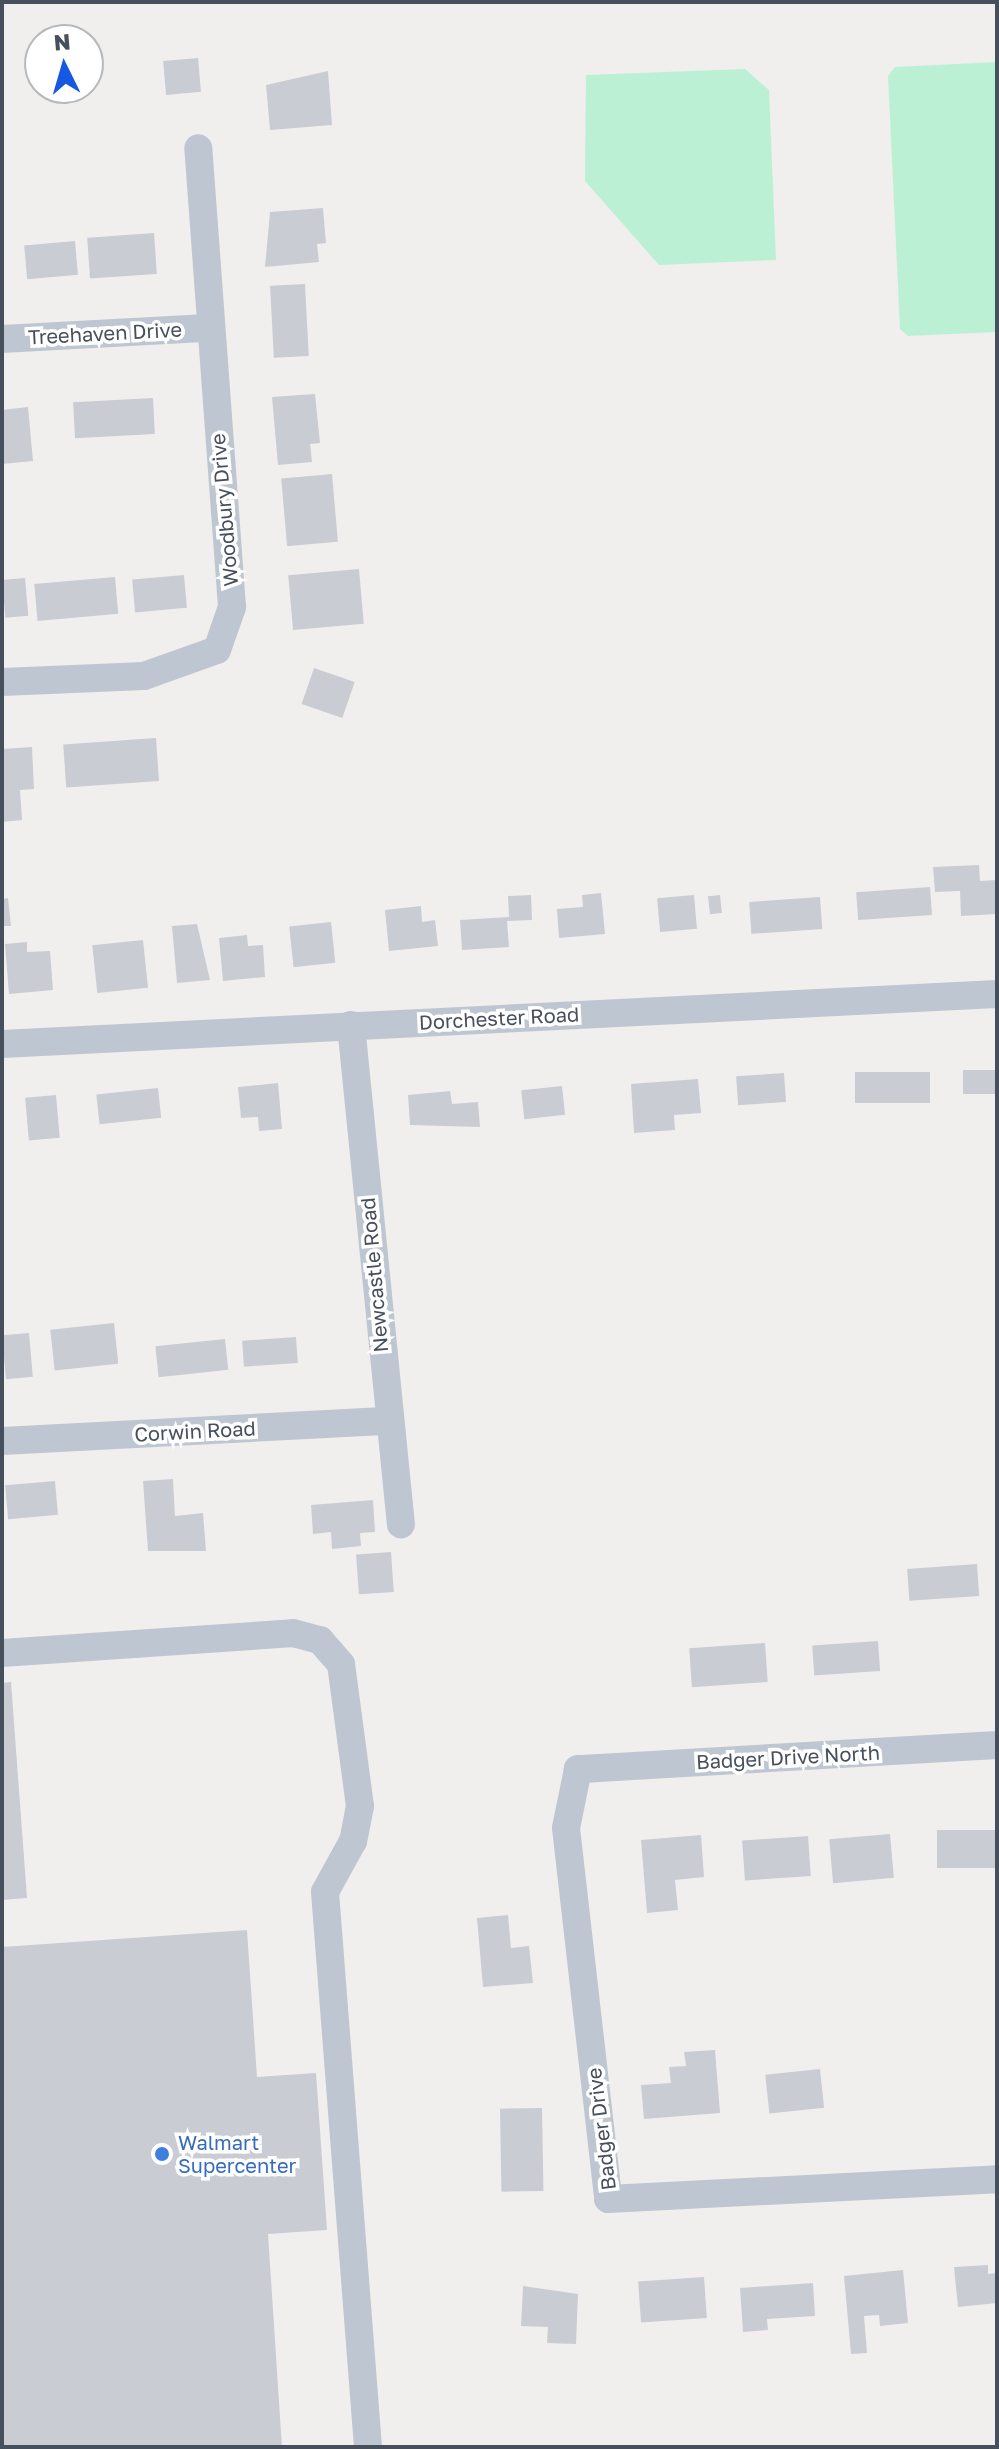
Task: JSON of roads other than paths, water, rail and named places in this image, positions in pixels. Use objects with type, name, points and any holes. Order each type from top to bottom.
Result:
[{"type":"street","name":"Woodbury Drive","points":[[2,682],[144,676],[217,650],[232,607],[208,328],[198,148]]},
{"type":"street","name":"Treehaven Drive","points":[[2,339],[208,328]]},
{"type":"street","name":"Dorchester Road","points":[[2,1044],[997,994]]},
{"type":"street","name":"Newcastle Road","points":[[351,1025],[388,1421],[401,1525]]},
{"type":"street","name":"Corwin Road","points":[[2,1441],[388,1421]]},
{"type":"street","points":[[2,1653],[293,1633],[320,1640],[341,1664],[360,1806],[353,1841],[325,1892],[368,2447]]},
{"type":"street","name":"Badger Drive North","points":[[578,1769],[997,1745]]},
{"type":"street","name":"Badger Drive","points":[[578,1769],[566,1828],[608,2199],[997,2179]]},
{"type":"place","name":"Walmart Supercenter","points":[[162,2154]]}]
